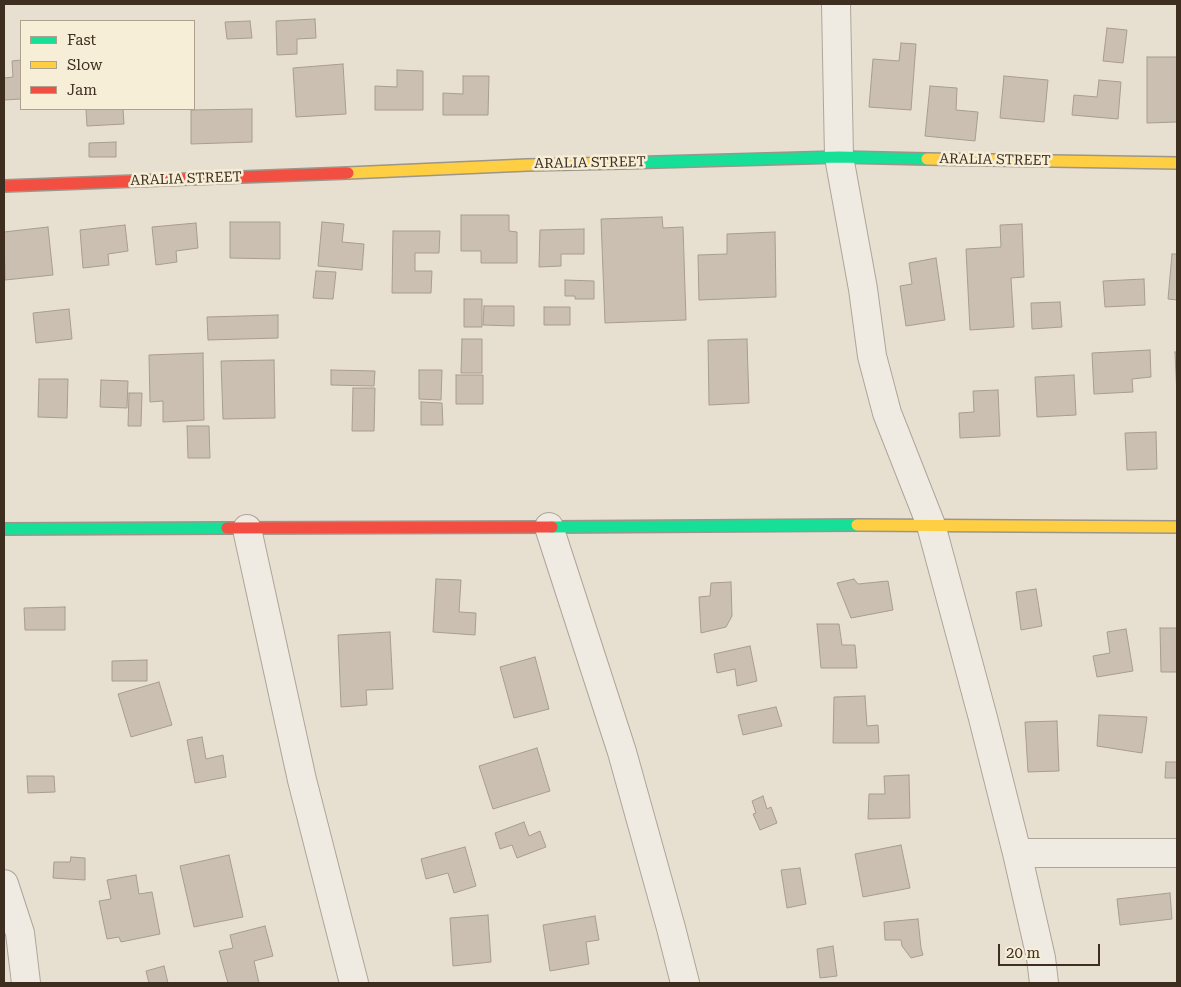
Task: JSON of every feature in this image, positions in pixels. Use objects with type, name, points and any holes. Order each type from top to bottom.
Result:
[{"type":"street","points":[[836,4],[839,157],[863,289],[872,356],[887,413],[932,525],[1017,854],[1041,958],[1044,983]]},
{"type":"street","name":"ARALIA STREET","points":[[4,186],[527,165],[839,157],[1177,163]]},
{"type":"street","points":[[4,529],[932,525],[1177,526]]},
{"type":"street","points":[[549,527],[622,752],[671,928],[684,983]]},
{"type":"street","points":[[247,529],[302,780],[327,884],[354,983]]},
{"type":"street","points":[[1017,854],[1177,853]]},
{"type":"street","points":[[4,884],[20,933],[26,983]]},
{"type":"building","points":[[315,19],[316,38],[297,39],[297,54],[277,55],[276,21]]},
{"type":"building","points":[[250,21],[252,38],[227,39],[225,22]]},
{"type":"building","points":[[1107,28],[1127,30],[1123,63],[1103,61]]},
{"type":"building","points":[[901,43],[916,44],[911,110],[869,107],[873,59],[899,61]]},
{"type":"building","points":[[1147,57],[1177,57],[1177,122],[1147,123]]},
{"type":"building","points":[[20,60],[20,99],[4,100],[4,78],[13,77],[12,61]]},
{"type":"building","points":[[343,64],[346,114],[296,117],[293,68]]},
{"type":"building","points":[[397,70],[423,71],[423,110],[375,110],[375,86],[397,87]]},
{"type":"building","points":[[463,76],[489,76],[488,115],[443,115],[443,93],[463,94]]},
{"type":"building","points":[[1004,76],[1048,80],[1044,122],[1000,118]]},
{"type":"building","points":[[1099,80],[1121,82],[1118,119],[1072,115],[1074,95],[1097,97]]},
{"type":"building","points":[[930,86],[957,88],[956,110],[978,112],[975,141],[925,136]]},
{"type":"building","points":[[252,109],[252,142],[191,144],[191,110]]},
{"type":"building","points":[[86,110],[123,110],[124,124],[87,126]]},
{"type":"building","points":[[116,142],[116,157],[89,157],[89,143]]},
{"type":"building","points":[[461,215],[509,215],[509,231],[517,232],[517,263],[481,263],[481,251],[461,251]]},
{"type":"building","points":[[662,217],[663,228],[683,227],[686,320],[605,323],[601,219]]},
{"type":"building","points":[[230,222],[280,222],[280,259],[230,258]]},
{"type":"building","points":[[322,222],[344,224],[342,242],[364,244],[362,270],[318,266]]},
{"type":"building","points":[[196,223],[198,248],[176,251],[177,262],[156,265],[152,227]]},
{"type":"building","points":[[1022,224],[1024,277],[1011,278],[1014,327],[970,330],[966,249],[1001,247],[1000,225]]},
{"type":"building","points":[[125,225],[128,251],[108,254],[109,265],[83,268],[80,230]]},
{"type":"building","points":[[48,227],[53,275],[5,280],[4,232]]},
{"type":"building","points":[[584,229],[584,254],[561,254],[561,266],[539,267],[540,230]]},
{"type":"building","points":[[393,231],[440,231],[439,253],[415,253],[415,271],[432,271],[431,293],[392,293]]},
{"type":"building","points":[[775,232],[776,297],[699,300],[698,255],[727,254],[727,234]]},
{"type":"building","points":[[1172,254],[1177,254],[1177,300],[1168,299]]},
{"type":"building","points":[[936,258],[945,320],[906,326],[900,286],[912,284],[909,263]]},
{"type":"building","points":[[316,271],[336,272],[333,299],[313,298]]},
{"type":"building","points":[[1144,279],[1145,305],[1105,307],[1103,281]]},
{"type":"building","points":[[565,280],[594,281],[594,299],[575,299],[575,296],[565,296]]},
{"type":"building","points":[[464,299],[482,299],[482,327],[464,327]]},
{"type":"building","points":[[1060,302],[1062,327],[1032,329],[1031,303]]},
{"type":"building","points":[[484,306],[514,306],[514,326],[483,325]]},
{"type":"building","points":[[544,307],[570,307],[570,325],[544,325]]},
{"type":"building","points":[[69,309],[72,339],[36,343],[33,313]]},
{"type":"building","points":[[278,315],[278,338],[208,340],[207,317]]},
{"type":"building","points":[[462,339],[482,339],[482,373],[461,373]]},
{"type":"building","points":[[747,339],[749,403],[709,405],[708,340]]},
{"type":"building","points":[[1150,350],[1151,377],[1132,379],[1133,392],[1094,394],[1092,353]]},
{"type":"building","points":[[1175,352],[1177,352],[1177,396]]},
{"type":"building","points":[[203,353],[204,420],[163,422],[163,401],[150,402],[149,355]]},
{"type":"building","points":[[274,360],[275,418],[223,419],[221,361]]},
{"type":"building","points":[[331,370],[375,371],[374,386],[331,385]]},
{"type":"building","points":[[419,370],[442,370],[441,400],[419,399]]},
{"type":"building","points":[[456,375],[483,375],[483,404],[456,404]]},
{"type":"building","points":[[1074,375],[1076,415],[1037,417],[1035,377]]},
{"type":"building","points":[[39,379],[68,379],[67,418],[38,417]]},
{"type":"building","points":[[101,380],[128,381],[127,408],[100,407]]},
{"type":"building","points":[[353,388],[375,388],[374,431],[352,431]]},
{"type":"building","points":[[998,390],[1000,436],[960,438],[959,413],[974,412],[973,391]]},
{"type":"building","points":[[129,393],[142,393],[141,426],[128,426]]},
{"type":"building","points":[[421,402],[442,403],[443,425],[421,425]]},
{"type":"building","points":[[187,426],[209,426],[210,458],[188,458]]},
{"type":"building","points":[[1156,432],[1157,469],[1127,470],[1125,433]]},
{"type":"building","points":[[436,579],[461,580],[459,612],[476,613],[475,635],[433,632]]},
{"type":"building","points":[[854,579],[858,584],[888,581],[893,610],[851,618],[837,583]]},
{"type":"building","points":[[731,582],[732,616],[726,627],[701,633],[699,597],[710,596],[711,583]]},
{"type":"building","points":[[1036,589],[1042,626],[1021,630],[1016,592]]},
{"type":"building","points":[[65,607],[65,630],[25,630],[24,608]]},
{"type":"building","points":[[817,624],[839,624],[842,645],[855,645],[857,668],[821,668]]},
{"type":"building","points":[[1160,628],[1177,628],[1177,672],[1161,672]]},
{"type":"building","points":[[1126,629],[1133,671],[1097,677],[1093,656],[1110,653],[1107,632]]},
{"type":"building","points":[[390,632],[393,689],[366,690],[367,705],[341,707],[338,635]]},
{"type":"building","points":[[750,646],[757,681],[737,686],[735,669],[717,673],[714,654]]},
{"type":"building","points":[[535,657],[549,709],[514,718],[500,667]]},
{"type":"building","points":[[147,660],[147,681],[112,681],[112,661]]},
{"type":"building","points":[[159,682],[172,725],[131,737],[118,694]]},
{"type":"building","points":[[865,696],[867,726],[878,725],[879,743],[833,743],[834,697]]},
{"type":"building","points":[[776,707],[782,726],[743,735],[738,715]]},
{"type":"building","points":[[1099,715],[1147,717],[1142,753],[1097,746]]},
{"type":"building","points":[[1057,721],[1059,771],[1028,772],[1025,722]]},
{"type":"building","points":[[202,737],[206,759],[223,755],[226,777],[195,783],[187,740]]},
{"type":"building","points":[[537,748],[550,791],[493,809],[479,766]]},
{"type":"building","points":[[1166,762],[1177,762],[1177,778],[1165,778]]},
{"type":"building","points":[[909,775],[910,818],[868,819],[869,794],[885,794],[884,776]]},
{"type":"building","points":[[27,776],[54,776],[55,792],[28,793]]},
{"type":"building","points":[[763,796],[767,809],[771,807],[777,823],[760,830],[753,814],[756,813],[752,801]]},
{"type":"building","points":[[524,822],[529,836],[540,831],[546,847],[517,858],[512,845],[500,849],[495,833]]},
{"type":"building","points":[[901,845],[910,888],[863,897],[855,854]]},
{"type":"building","points":[[465,847],[476,886],[454,893],[448,873],[426,879],[421,859]]},
{"type":"building","points":[[229,855],[243,917],[194,927],[180,866]]},
{"type":"building","points":[[71,857],[85,858],[85,880],[53,878],[54,862],[70,862]]},
{"type":"building","points":[[800,868],[806,904],[787,908],[781,870]]},
{"type":"building","points":[[136,875],[139,894],[152,892],[160,934],[121,942],[119,937],[107,939],[99,901],[111,899],[107,880]]},
{"type":"building","points":[[1170,893],[1172,919],[1120,925],[1117,899]]},
{"type":"building","points":[[488,915],[491,962],[453,966],[450,918]]},
{"type":"building","points":[[595,916],[599,940],[586,942],[589,964],[550,971],[543,925]]},
{"type":"building","points":[[918,919],[923,955],[911,958],[902,946],[901,940],[885,940],[884,922]]},
{"type":"building","points":[[265,926],[273,956],[254,961],[259,983],[228,983],[219,951],[233,948],[230,935]]},
{"type":"building","points":[[833,946],[837,976],[820,978],[817,949]]},
{"type":"building","points":[[164,966],[168,983],[149,983],[146,971]]},
{"type":"traffic: fast","points":[[621,163],[839,157],[927,159]]},
{"type":"traffic: fast","points":[[552,527],[857,525]]},
{"type":"traffic: fast","points":[[4,529],[227,528]]},
{"type":"traffic: slow","points":[[927,159],[1177,163]]},
{"type":"traffic: slow","points":[[348,173],[621,163]]},
{"type":"traffic: slow","points":[[857,525],[1177,527]]},
{"type":"traffic: jam","points":[[4,186],[348,173]]},
{"type":"traffic: jam","points":[[227,528],[552,527]]}]
